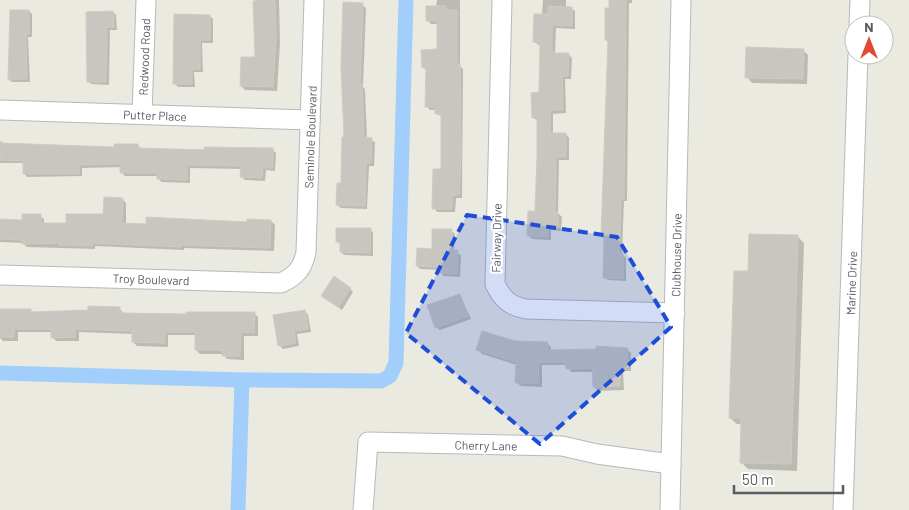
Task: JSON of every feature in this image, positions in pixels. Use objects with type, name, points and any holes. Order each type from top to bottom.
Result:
[{"type":"street","name":"Redwood Road","points":[[142,114],[146,0]]},
{"type":"street","name":"Seminole Boulevard","points":[[298,272],[304,262],[306,252],[314,0]]},
{"type":"street","name":"Fairway Drive","points":[[502,0],[495,284],[500,294],[511,304],[526,309],[675,313]]},
{"type":"street","name":"Clubhouse Drive","points":[[670,510],[681,0]]},
{"type":"street","points":[[859,15],[860,0]]},
{"type":"street","name":"Marine Drive","points":[[843,510],[858,65]]},
{"type":"street","name":"Putter Place","points":[[0,110],[310,120]]},
{"type":"street","name":"Troy Boulevard","points":[[0,275],[281,283],[298,272]]},
{"type":"street","name":"Cherry Lane","points":[[363,510],[368,442],[562,446],[597,454],[671,464]]},
{"type":"highlighted area","points":[[467,215],[617,237],[671,327],[540,444],[406,333]]},
{"type":"building","points":[[609,0],[626,0],[624,199],[621,199],[619,253],[623,253],[623,278],[603,278],[604,237],[601,237],[608,40],[605,40],[605,8],[609,8]]},
{"type":"building","points":[[253,1],[275,1],[276,38],[273,87],[240,86],[241,57],[255,57]]},
{"type":"building","points":[[343,2],[363,3],[360,84],[362,84],[364,137],[372,138],[371,163],[366,163],[365,206],[336,205],[337,183],[341,183],[342,137],[344,137],[341,67]]},
{"type":"building","points":[[426,6],[446,6],[446,10],[457,10],[461,154],[459,195],[452,195],[452,209],[432,209],[433,169],[441,169],[441,114],[435,114],[435,107],[425,107],[426,68],[422,68],[421,50],[437,49],[437,21],[426,21]]},
{"type":"building","points":[[548,6],[572,7],[572,26],[552,25],[552,53],[569,53],[568,76],[562,76],[563,110],[550,110],[550,133],[566,133],[566,157],[556,157],[555,212],[558,212],[558,227],[548,227],[548,237],[527,236],[528,211],[535,211],[537,157],[537,118],[532,118],[531,93],[539,92],[540,42],[533,42],[534,14],[548,14]]},
{"type":"building","points":[[10,10],[29,10],[29,34],[26,34],[27,79],[8,80]]},
{"type":"building","points":[[113,11],[114,27],[107,27],[106,82],[87,82],[86,12]]},
{"type":"building","points":[[174,14],[210,15],[210,40],[200,40],[200,69],[192,69],[192,84],[173,84]]},
{"type":"building","points":[[746,47],[804,49],[803,79],[745,78]]},
{"type":"building","points":[[0,143],[114,147],[114,144],[138,144],[138,148],[204,150],[204,147],[273,148],[273,168],[263,168],[262,178],[240,177],[241,166],[187,165],[187,180],[157,179],[157,173],[120,173],[120,164],[79,165],[79,174],[23,174],[23,161],[0,160]]},
{"type":"building","points":[[104,197],[123,198],[122,223],[146,224],[146,217],[247,222],[247,219],[271,220],[270,248],[92,243],[92,246],[59,245],[59,243],[22,244],[22,240],[0,239],[0,219],[22,220],[22,214],[41,214],[41,223],[66,223],[66,214],[103,214]]},
{"type":"building","points":[[336,228],[371,228],[370,253],[340,252],[340,242],[336,242]]},
{"type":"building","points":[[432,229],[452,229],[451,250],[458,250],[457,274],[438,273],[439,267],[416,266],[417,248],[432,249]]},
{"type":"building","points":[[749,234],[798,235],[791,464],[740,463],[741,418],[729,418],[734,271],[748,271]]},
{"type":"building","points":[[334,276],[351,288],[338,307],[321,296]]},
{"type":"building","points":[[460,294],[468,316],[435,328],[427,305]]},
{"type":"building","points":[[88,306],[120,307],[120,313],[255,312],[254,333],[241,332],[240,356],[222,356],[222,350],[195,350],[195,332],[165,332],[165,343],[132,342],[132,331],[75,329],[75,337],[51,338],[51,329],[14,329],[14,337],[0,337],[0,309],[31,309],[31,312],[88,310]]},
{"type":"building","points":[[305,310],[308,329],[294,331],[296,343],[278,346],[273,315]]},
{"type":"building","points":[[482,331],[515,341],[548,342],[547,350],[596,349],[596,346],[628,348],[627,368],[620,367],[620,386],[593,387],[592,368],[566,369],[565,362],[539,362],[538,383],[515,383],[516,362],[476,350]]},
{"type":"waterway","points":[[0,373],[242,380],[381,381],[390,376],[396,363],[406,0]]},
{"type":"waterway","points":[[238,510],[242,380]]}]
